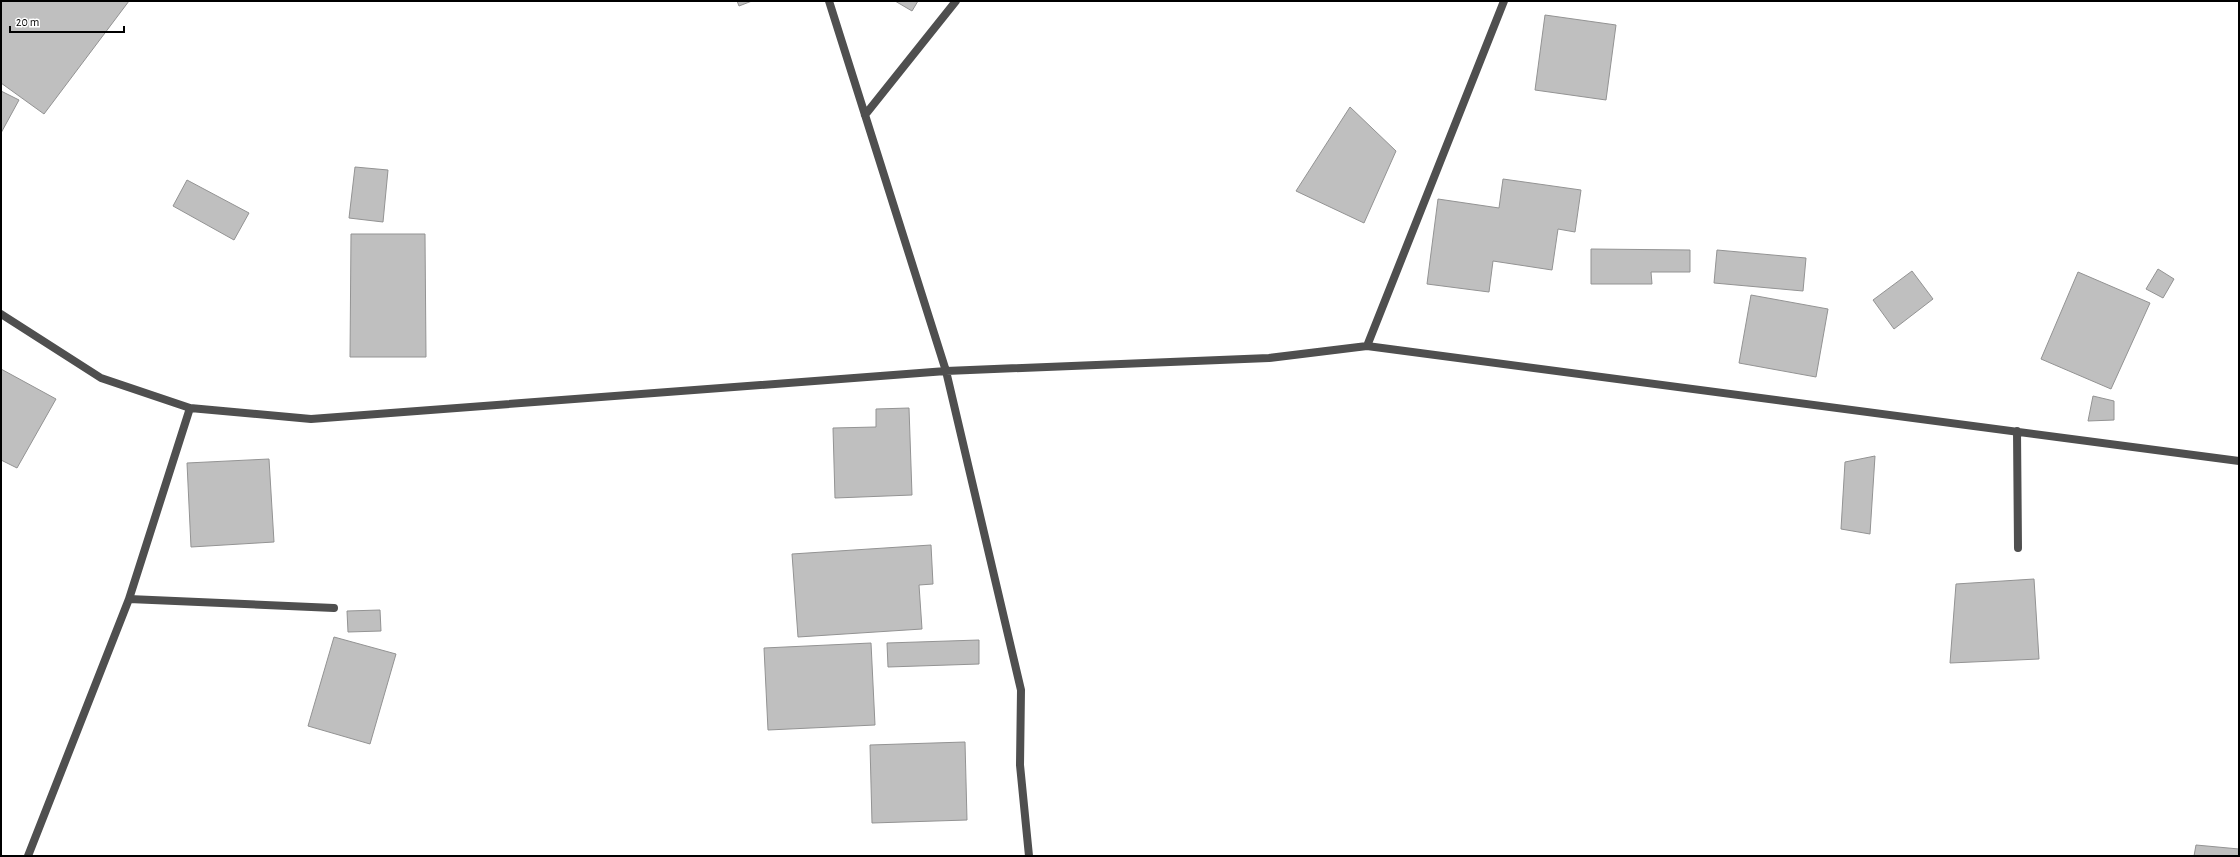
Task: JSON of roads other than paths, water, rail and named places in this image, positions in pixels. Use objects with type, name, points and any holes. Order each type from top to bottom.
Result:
[{"type":"street","points":[[829,1],[946,371],[1021,690],[1020,764],[1029,856]]},
{"type":"street","points":[[865,115],[956,1]]},
{"type":"street","points":[[1367,346],[1504,1]]},
{"type":"street","points":[[1,314],[101,378],[190,408],[311,419],[946,371],[1269,358],[1367,346],[2239,461]]},
{"type":"street","points":[[28,856],[129,599],[190,408]]},
{"type":"street","points":[[2017,432],[2018,548]]},
{"type":"street","points":[[129,599],[334,608]]}]
